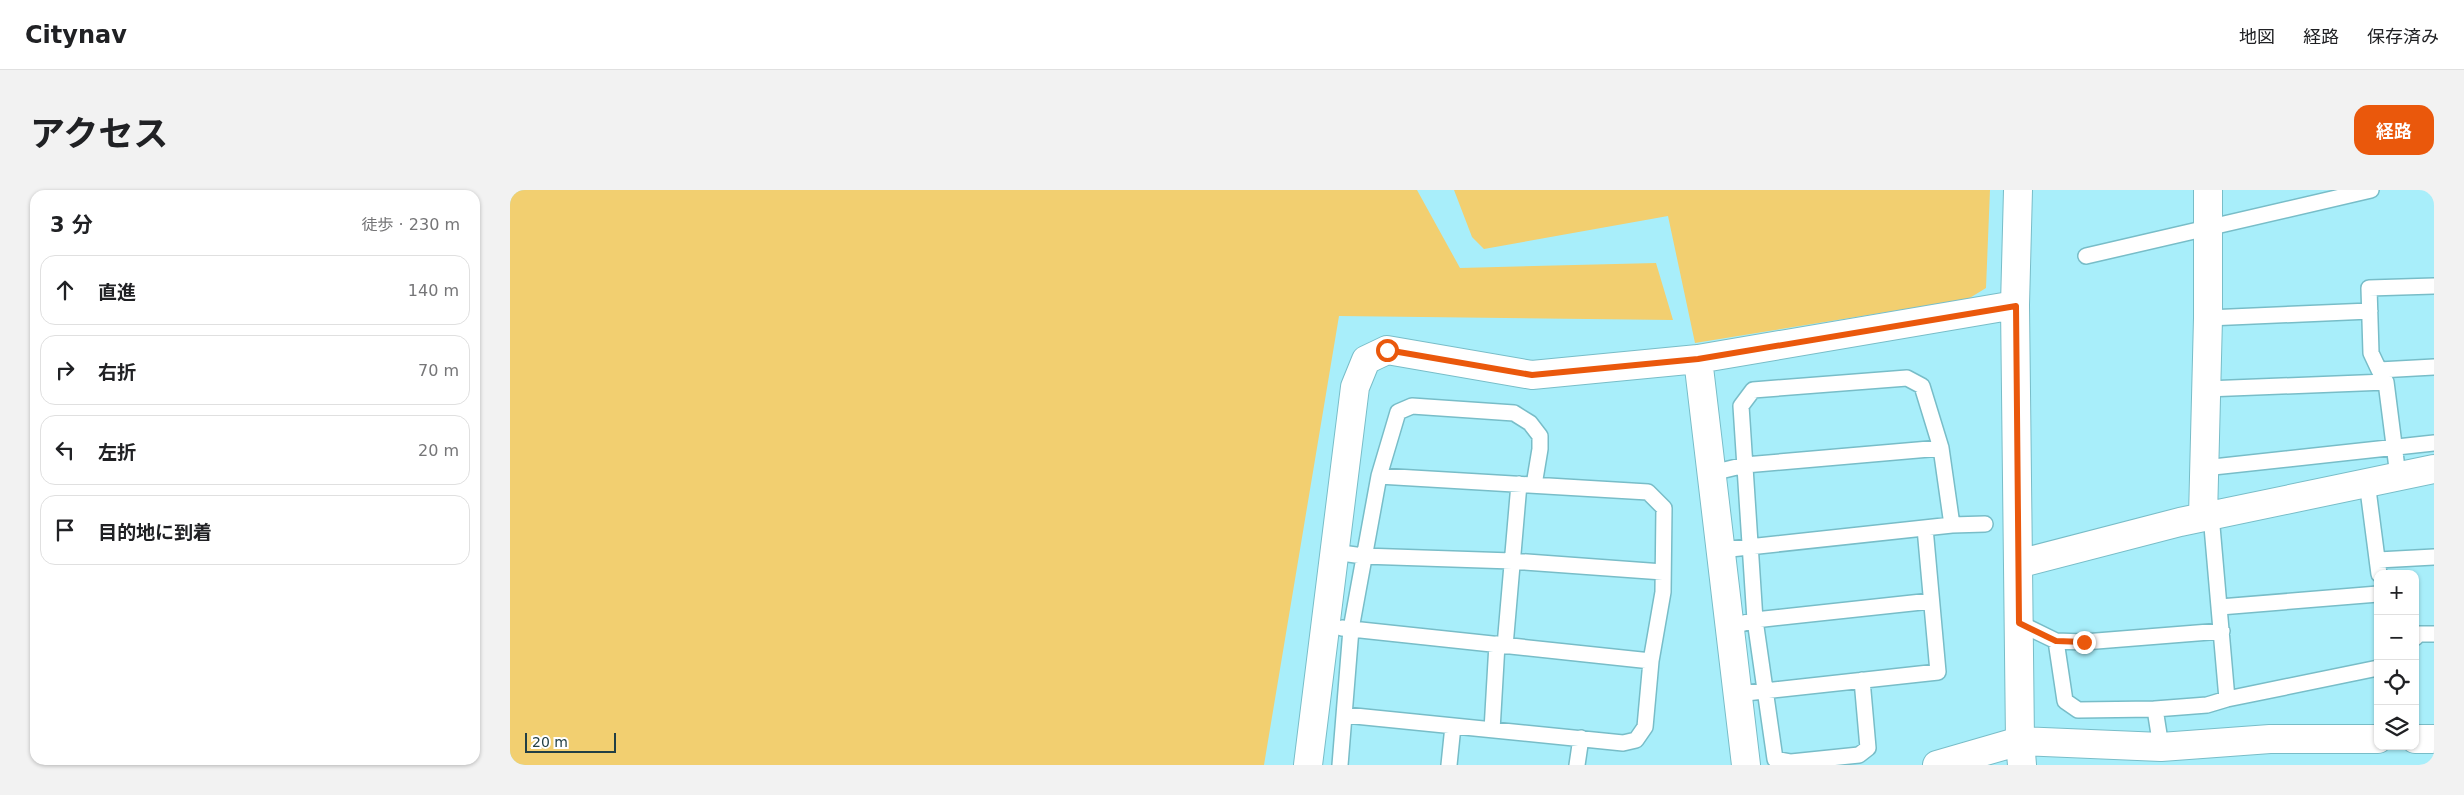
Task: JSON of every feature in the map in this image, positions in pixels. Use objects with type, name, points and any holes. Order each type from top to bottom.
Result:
[{"type":"street","points":[[2018,190],[2016,306],[2021,753]]},
{"type":"street","points":[[2207,516],[2204,468],[2208,318],[2208,190]]},
{"type":"street","points":[[1308,765],[1338,627],[1334,552],[1355,387],[1366,360],[1387,350],[1532,375],[1698,359],[2016,306]]},
{"type":"street","points":[[1698,359],[1721,550],[1742,624],[1750,692],[1746,765]]},
{"type":"street","points":[[2018,564],[2207,516],[2434,468]]},
{"type":"street","points":[[1937,765],[2021,753],[2150,752],[2270,739],[2374,739]]},
{"type":"street","points":[[2419,740],[2434,740]]},
{"type":"lane","points":[[2086,256],[2372,190]]},
{"type":"lane","points":[[2398,476],[2383,376],[2371,353],[2369,288],[2434,286]]},
{"type":"lane","points":[[2208,318],[2370,311]]},
{"type":"lane","points":[[2206,390],[2383,376],[2434,367]]},
{"type":"lane","points":[[1931,601],[1742,624],[1750,548],[1741,406],[1753,390],[1907,378],[1922,386],[1942,448],[1952,525]]},
{"type":"lane","points":[[1340,765],[1345,716],[1338,627],[1363,556],[1379,476],[1398,412],[1412,406],[1514,413],[1530,423],[1540,436],[1540,449],[1527,485],[1512,561],[1492,730]]},
{"type":"lane","points":[[2204,468],[2394,449],[2434,443]]},
{"type":"lane","points":[[1712,473],[1745,465],[1942,448]]},
{"type":"lane","points":[[1345,716],[1623,743],[1636,740],[1645,727],[1651,661],[1663,592],[1664,508],[1648,492],[1379,476]]},
{"type":"lane","points":[[2367,482],[2379,567],[2434,557]]},
{"type":"lane","points":[[2207,516],[2220,608],[2227,698]]},
{"type":"lane","points":[[1721,550],[1952,525],[1985,524]]},
{"type":"lane","points":[[1862,680],[1868,748],[1859,755],[1791,762],[1775,759],[1750,692],[1862,680],[1938,672],[1925,528]]},
{"type":"lane","points":[[1334,552],[1363,556],[1512,561],[1663,572]]},
{"type":"lane","points":[[2220,608],[2374,594]]},
{"type":"lane","points":[[2019,623],[2056,641],[2084,642],[2222,631]]},
{"type":"lane","points":[[1338,627],[1651,661]]},
{"type":"lane","points":[[2419,634],[2434,634]]},
{"type":"lane","points":[[2056,641],[2065,701],[2078,710],[2155,709],[2207,705],[2227,698],[2374,669]]},
{"type":"lane","points":[[2150,752],[2155,709]]},
{"type":"lane","points":[[1450,765],[1453,726]]},
{"type":"lane","points":[[1578,765],[1581,738]]},
{"type":"shaded area","points":[[510,190],[1417,190],[1460,268],[1656,263],[1673,320],[1339,316],[1264,765],[510,765]]},
{"type":"shaded area","points":[[1454,190],[1990,190],[1986,288],[1968,299],[1695,343],[1668,216],[1484,249],[1472,237]]},
{"type":"route","points":[[1387,350],[1532,375],[1698,359],[2016,306],[2019,623],[2056,641],[2084,642]]}]
